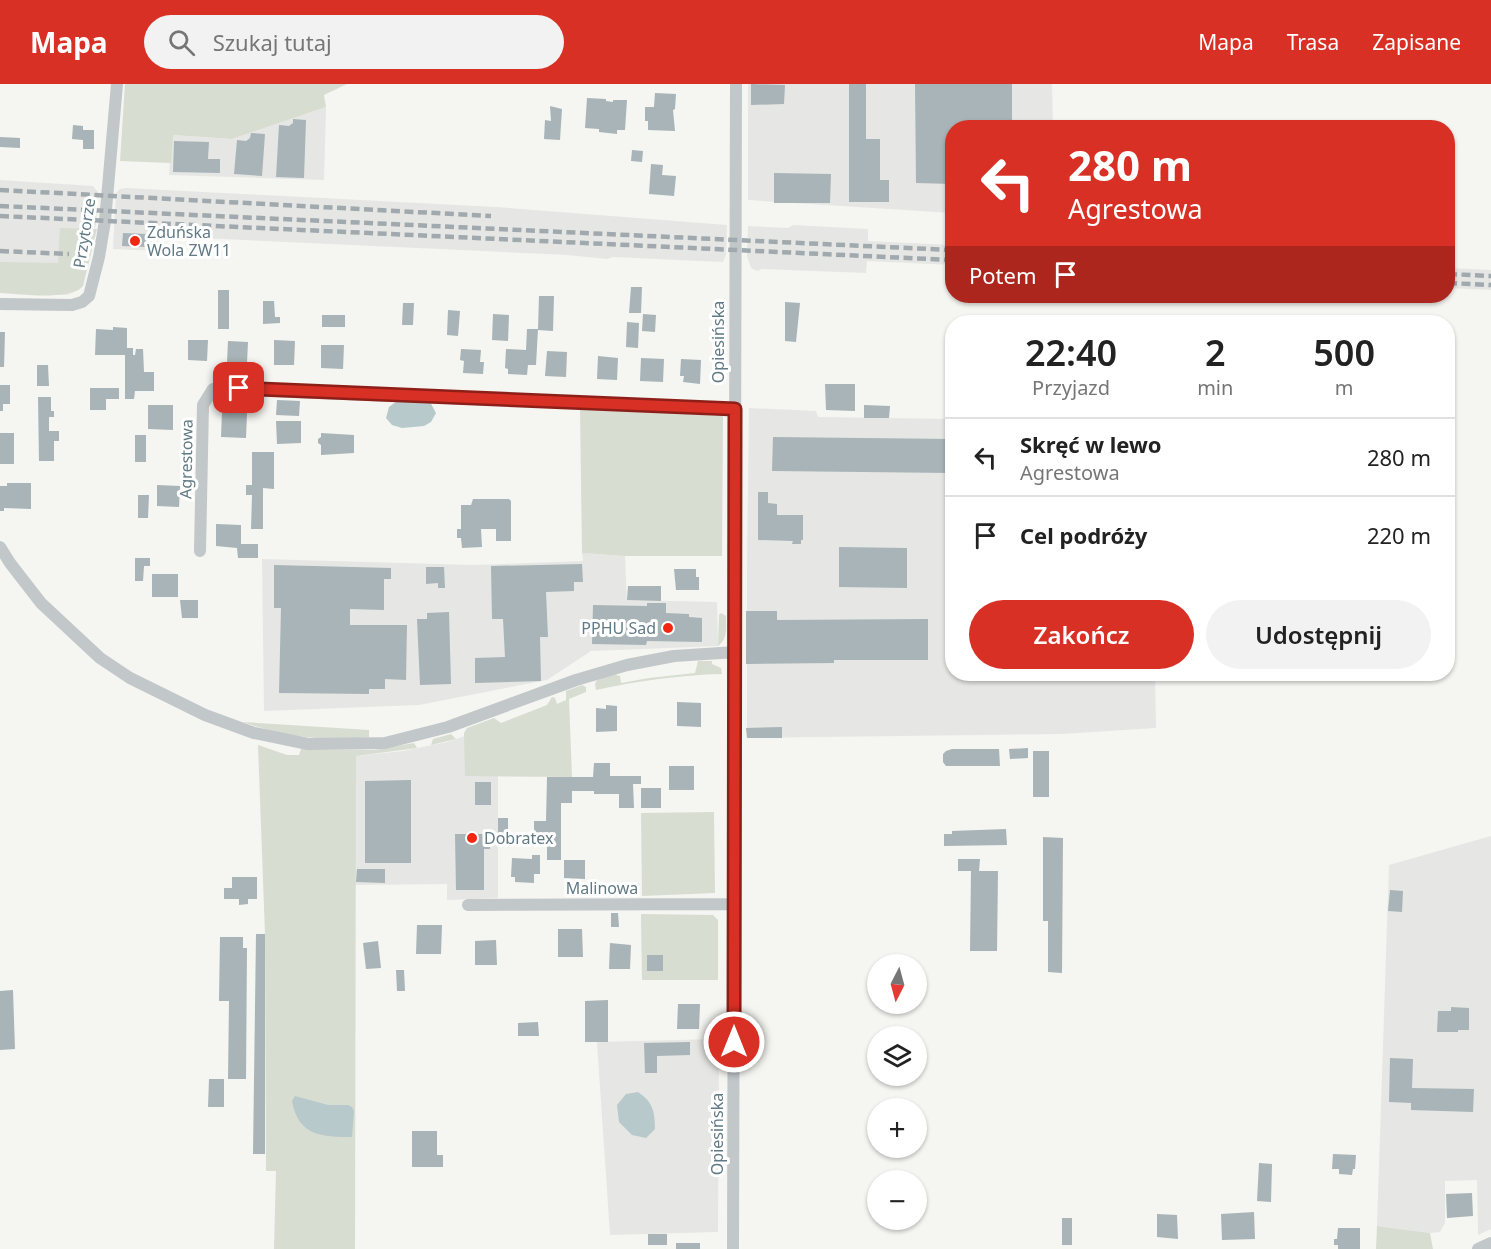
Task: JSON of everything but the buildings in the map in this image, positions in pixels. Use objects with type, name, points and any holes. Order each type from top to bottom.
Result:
[{"type":"street","name":"Przytorze","points":[[0,304],[72,305],[82,302],[89,296],[105,221],[117,84]]},
{"type":"street","name":"Opiesińska","points":[[733,1249],[736,84]]},
{"type":"street","name":"Agrestowa","points":[[200,551],[203,405],[213,389],[735,409]]},
{"type":"street","points":[[0,547],[41,603],[100,658],[130,678],[205,715],[254,733],[308,744],[385,742],[448,727],[576,680],[627,665],[674,656],[736,652]]},
{"type":"street","name":"Malinowa","points":[[468,905],[735,904]]},
{"type":"street","points":[[1478,1249],[1491,1243]]},
{"type":"shaded area","points":[[125,84],[347,84],[324,95],[326,107],[232,139],[173,135],[171,163],[120,161]]},
{"type":"shaded area","points":[[748,84],[1052,84],[1053,120],[945,120],[945,213],[748,200]]},
{"type":"shaded area","points":[[326,107],[324,180],[169,175],[172,135],[232,139]]},
{"type":"shaded area","points":[[0,180],[93,186],[98,192],[96,225],[92,234],[83,286],[79,290],[67,295],[0,293]]},
{"type":"shaded area","points":[[120,189],[496,207],[727,225],[726,255],[723,262],[613,257],[607,259],[567,255],[200,238],[199,241],[193,238],[160,237],[159,251],[113,249],[116,193]]},
{"type":"shaded area","points":[[793,225],[868,229],[868,241],[945,245],[945,265],[867,261],[866,273],[762,269],[757,271],[751,268],[747,256],[748,226],[788,228]]},
{"type":"shaded area","points":[[60,228],[97,229],[83,286],[67,294],[56,295],[0,293],[0,262],[58,263]]},
{"type":"shaded area","points":[[1455,268],[1491,270],[1491,290],[1455,288]]},
{"type":"shaded area","points":[[397,401],[430,402],[436,413],[431,422],[424,426],[402,428],[392,425],[386,418],[389,407]]},
{"type":"shaded area","points":[[580,408],[723,416],[722,556],[625,556],[582,553]]},
{"type":"shaded area","points":[[749,408],[816,411],[818,417],[945,419],[945,681],[1155,681],[1156,728],[1061,734],[747,738]]},
{"type":"shaded area","points":[[582,553],[625,556],[627,600],[717,602],[718,646],[591,651],[547,680],[419,705],[264,711],[262,559],[473,565],[583,561]]},
{"type":"shaded area","points":[[721,613],[726,616],[726,632],[718,646],[719,615]]},
{"type":"shaded area","points":[[698,661],[712,661],[712,664],[721,668],[722,674],[659,679],[596,690],[597,680],[614,674],[620,676],[621,683],[695,673]]},
{"type":"shaded area","points":[[582,685],[586,687],[586,692],[569,699],[572,777],[465,776],[464,733],[467,728],[494,718],[501,723],[547,705],[552,697],[555,698],[557,704],[566,700],[566,691]]},
{"type":"shaded area","points":[[243,722],[369,730],[369,737],[337,739],[305,737],[289,735]]},
{"type":"shaded area","points":[[451,734],[456,739],[431,745],[433,739]]},
{"type":"shaded area","points":[[465,736],[465,776],[498,775],[498,898],[447,900],[447,884],[355,885],[356,756],[403,751]]},
{"type":"shaded area","points":[[414,743],[417,748],[356,756],[355,1249],[274,1249],[276,1171],[266,1171],[265,934],[258,745],[287,755],[299,755],[301,749],[374,750]]},
{"type":"shaded area","points":[[714,812],[715,893],[642,896],[641,813]]},
{"type":"shaded area","points":[[1491,836],[1491,1229],[1478,1235],[1477,1180],[1445,1181],[1445,1223],[1440,1232],[1430,1233],[1377,1226],[1389,865]]},
{"type":"shaded area","points":[[641,914],[713,915],[718,920],[718,980],[642,980]]},
{"type":"shaded area","points":[[719,1039],[718,1232],[610,1235],[597,1042]]},
{"type":"shaded area","points":[[638,1092],[650,1104],[654,1117],[655,1129],[646,1138],[632,1135],[619,1122],[617,1105],[626,1094]]},
{"type":"shaded area","points":[[295,1096],[328,1105],[352,1107],[354,1111],[352,1137],[321,1135],[306,1128],[295,1113],[292,1101]]},
{"type":"shaded area","points":[[1377,1226],[1430,1233],[1433,1249],[1376,1249]]},
{"type":"railway","points":[[0,190],[491,216]]},
{"type":"railway","points":[[0,206],[945,250]]},
{"type":"railway","points":[[0,216],[945,260]]},
{"type":"railway","points":[[0,251],[69,254]]},
{"type":"railway","points":[[1455,274],[1491,276]]},
{"type":"railway","points":[[1455,283],[1491,285]]},
{"type":"place","name":"Zduńska Wola ZW11","points":[[135,241]]},
{"type":"place","name":"PPHU Sad","points":[[668,628]]},
{"type":"place","name":"Dobratex","points":[[472,838]]},
{"type":"route","points":[[239,388],[735,409],[734,1042]]}]
